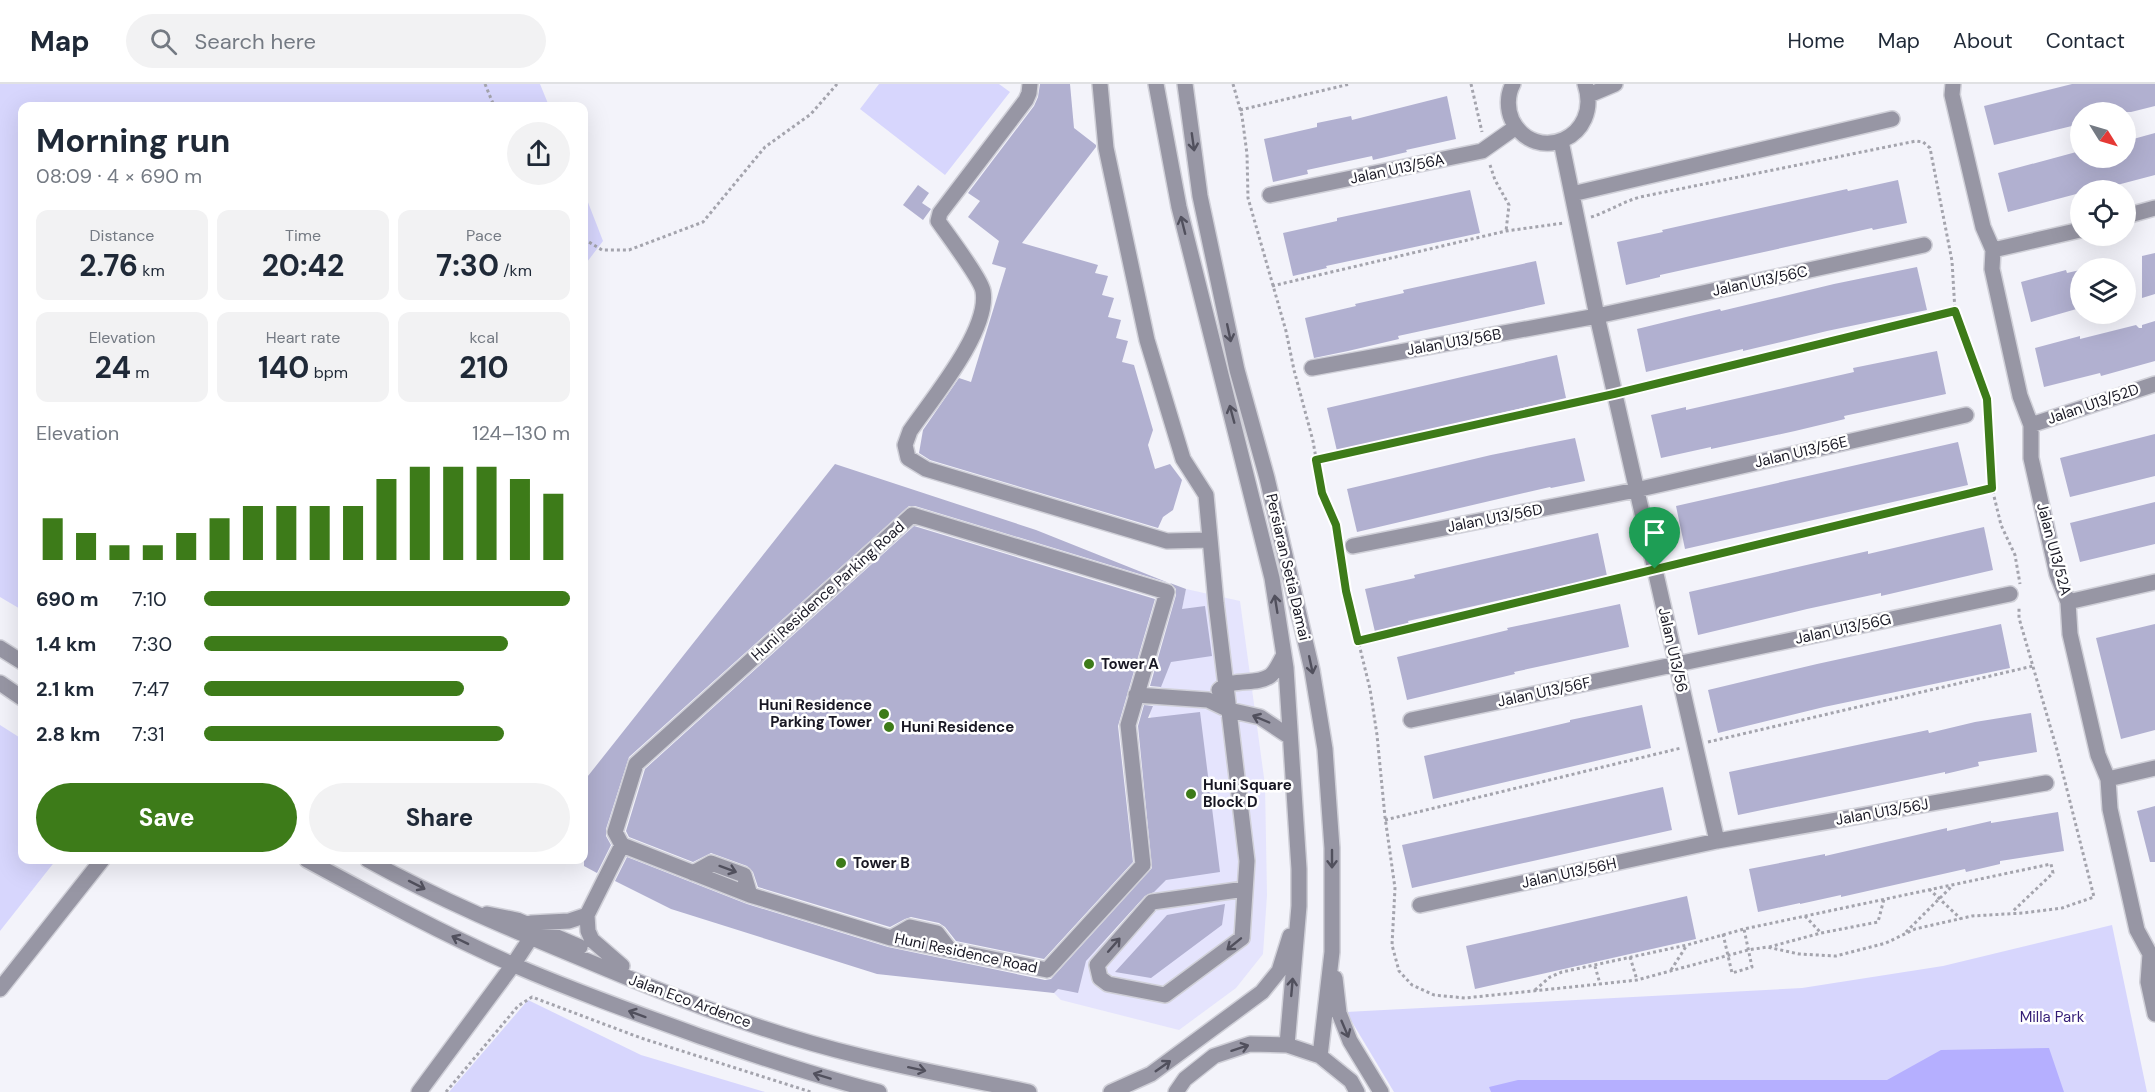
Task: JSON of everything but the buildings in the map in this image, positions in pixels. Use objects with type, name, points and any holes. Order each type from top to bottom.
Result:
[{"type":"street","points":[[1029,84],[1026,100],[940,213],[938,221],[983,288],[984,304],[978,326],[968,347],[910,431],[904,445],[908,458],[926,469],[1167,541],[1209,540]]},
{"type":"street","points":[[1100,84],[1106,148],[1147,340],[1183,459],[1206,495],[1209,540],[1247,861],[1242,938],[1165,995],[1108,984],[1100,978],[1096,965],[1152,902],[1245,889]]},
{"type":"street","name":"Persiaran Setia Damai","points":[[1156,84],[1179,207],[1272,578],[1284,655],[1299,869],[1299,906],[1287,1045]]},
{"type":"street","name":"Persiaran Setia Damai","points":[[1185,84],[1200,195],[1237,370],[1267,478],[1314,681],[1325,749],[1332,848],[1332,952],[1320,1056]]},
{"type":"street","points":[[1513,84],[1508,101],[1510,115],[1516,127],[1536,142],[1549,143],[1561,141],[1580,128],[1589,107],[1587,90],[1615,84]]},
{"type":"street","name":"Jalan U13/52A","points":[[1953,84],[1952,95],[1983,227],[1993,250],[1992,269],[2020,396],[2031,425],[2031,458],[2057,574],[2068,602],[2070,634],[2090,722],[2098,755],[2108,779],[2110,809],[2137,930],[2153,954],[2148,982],[2155,1014]]},
{"type":"street","points":[[1572,194],[1892,119]]},
{"type":"street","name":"Jalan U13/56A","points":[[1270,195],[1482,152],[1516,127]]},
{"type":"street","name":"Jalan U13/56","points":[[1561,141],[1614,394],[1717,841]]},
{"type":"street","points":[[2136,213],[2155,208]]},
{"type":"street","points":[[1993,250],[2070,232]]},
{"type":"street","name":"Jalan U13/56C","points":[[1597,316],[1924,245]]},
{"type":"street","name":"Jalan U13/56B","points":[[1312,368],[1597,316]]},
{"type":"street","name":"Jalan U13/52D","points":[[2031,425],[2155,384]]},
{"type":"street","name":"Jalan U13/56E","points":[[1636,490],[1966,415]]},
{"type":"street","name":"Jalan U13/56D","points":[[1353,546],[1636,490]]},
{"type":"street","name":"Huni Residence Parking Road","points":[[622,845],[615,832],[636,764],[912,515],[1167,592],[1136,695]]},
{"type":"street","points":[[2068,602],[2155,582]]},
{"type":"street","name":"Jalan U13/56G","points":[[1676,664],[2017,593]]},
{"type":"street","points":[[0,648],[18,659]]},
{"type":"street","points":[[1208,700],[1226,684],[1258,680],[1271,675],[1284,655]]},
{"type":"street","name":"Jalan U13/56F","points":[[1411,720],[1676,664]]},
{"type":"street","points":[[0,683],[18,695]]},
{"type":"street","points":[[1136,695],[1208,700],[1229,710],[1260,717],[1290,737]]},
{"type":"street","name":"Huni Residence Road","points":[[622,845],[750,895],[891,938],[1047,970],[1143,865],[1128,724],[1136,695]]},
{"type":"street","points":[[2108,779],[2155,768]]},
{"type":"street","name":"Jalan U13/56J","points":[[1717,841],[2046,783]]},
{"type":"street","name":"Jalan U13/56H","points":[[1420,905],[1717,841]]},
{"type":"street","points":[[622,845],[587,915],[588,931],[592,940],[622,966]]},
{"type":"street","points":[[0,989],[99,864]]},
{"type":"street","name":"Jalan Eco Ardence","points":[[314,864],[513,965],[636,1014],[744,1052],[879,1092]]},
{"type":"street","name":"Jalan Eco Ardence","points":[[376,864],[466,910],[530,939],[650,987],[752,1024],[860,1056],[1029,1092]]},
{"type":"street","points":[[1111,1092],[1151,1074],[1262,992],[1280,971],[1299,906]]},
{"type":"street","points":[[466,910],[509,917],[622,966],[723,1005],[752,1024]]},
{"type":"street","points":[[525,924],[569,921],[587,915]]},
{"type":"street","points":[[419,1092],[530,939]]},
{"type":"street","points":[[1332,952],[1339,1013],[1350,1041],[1381,1092]]},
{"type":"street","points":[[1176,1092],[1185,1079],[1214,1056],[1250,1044],[1287,1045],[1320,1056],[1351,1081],[1357,1092]]},
{"type":"path","points":[[485,84],[492,102]]},
{"type":"path","points":[[588,241],[602,250],[629,250],[703,222],[765,147],[811,114],[837,84]]},
{"type":"path","points":[[1233,84],[1247,154],[1248,198],[1286,331],[1322,493],[1336,525],[1346,591],[1370,689],[1395,888],[1392,945],[1399,971],[1412,985],[1434,995],[1464,998],[1637,980],[1748,950],[1767,948],[1821,933],[1878,922],[1884,899]]},
{"type":"path","points":[[1240,110],[1350,84]]},
{"type":"path","points":[[1272,286],[1506,231],[1577,221],[1604,213],[1623,202],[1640,197],[1916,141],[1923,142],[1930,148],[1949,250],[1955,311],[1987,399],[1992,488],[2001,525],[2015,555],[2019,618],[2049,717],[2094,897],[2062,908],[1961,919],[1915,929],[1886,943],[1836,956],[1799,954],[1767,948]]},
{"type":"path","points":[[1316,460],[1614,394],[1955,311]]},
{"type":"path","points":[[1358,641],[1992,488]]},
{"type":"path","points":[[1535,990],[1550,977],[1595,965],[1687,945],[1743,929],[2051,864],[2053,873],[2010,914]]},
{"type":"path","points":[[1903,935],[1953,884]]},
{"type":"path","points":[[1929,889],[1961,919]]},
{"type":"path","points":[[1805,916],[1821,933]]},
{"type":"path","points":[[1723,934],[1732,973],[1752,967],[1743,929]]},
{"type":"path","points":[[1671,970],[1687,945]]},
{"type":"path","points":[[1630,957],[1637,980]]},
{"type":"path","points":[[1595,965],[1600,984]]},
{"type":"path","points":[[446,1092],[518,1006],[532,997],[640,1038],[811,1092]]},
{"type":"shaded area","points":[[1186,589],[1240,601],[1265,785],[1267,895],[1263,954],[1236,988],[1179,1030],[1061,1000],[1054,993],[1161,884],[1161,806],[1150,713],[1171,661]]},
{"type":"shaded area","points":[[2049,1048],[2064,1092],[1491,1092],[1489,1087],[1518,1080],[1887,1080],[1941,1050]]},
{"type":"green space","points":[[0,84],[540,84],[547,102],[18,102],[18,608],[0,597]]},
{"type":"green space","points":[[879,84],[999,84],[1010,92],[945,175],[860,109]]},
{"type":"green space","points":[[588,202],[603,241],[588,261]]},
{"type":"green space","points":[[0,725],[18,736],[18,864],[53,864],[0,931]]},
{"type":"green space","name":"Milla Park","points":[[2112,925],[2147,1092],[1394,1092],[1346,1012],[1802,988],[1943,966]]},
{"type":"green space","points":[[528,1000],[641,1055],[765,1092],[449,1092]]},
{"type":"place","name":"Tower A","points":[[1089,664]]},
{"type":"place","name":"Huni Residence Parking Tower","points":[[884,714]]},
{"type":"place","name":"Huni Residence","points":[[889,727]]},
{"type":"place","name":"Huni Square Block D","points":[[1191,794]]},
{"type":"place","name":"Tower B","points":[[841,863]]},
{"type":"route","points":[[1955,311],[1987,399],[1992,488],[1655,569],[1358,641],[1346,591],[1336,525],[1322,493],[1316,460],[1614,394],[1955,311]]}]
